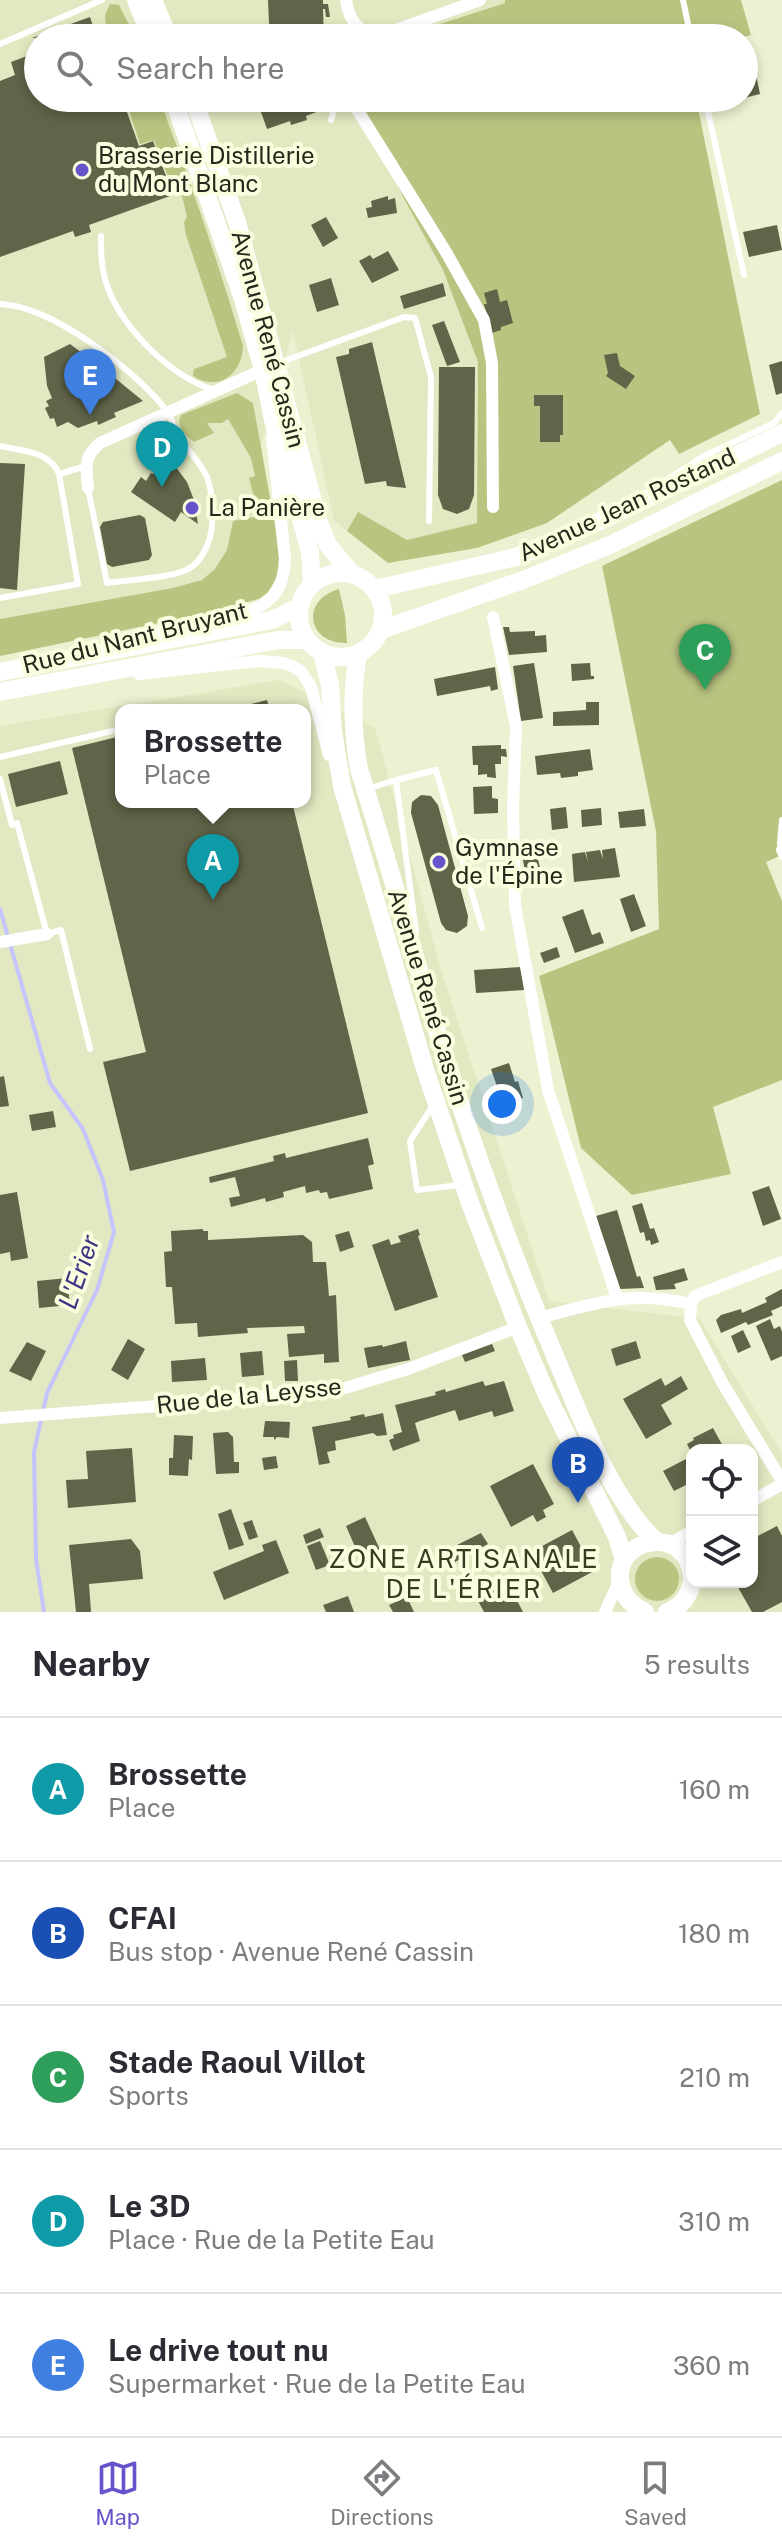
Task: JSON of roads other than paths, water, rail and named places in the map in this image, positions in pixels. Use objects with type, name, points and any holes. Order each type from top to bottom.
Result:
[{"type":"main road","points":[[136,0],[145,24]]},
{"type":"main road","points":[[153,0],[163,24]]},
{"type":"main road","name":"Avenue René Cassin","points":[[178,112],[270,367],[319,523],[328,545],[352,574]]},
{"type":"main road","name":"Avenue René Cassin","points":[[198,112],[237,222],[270,367],[273,420],[310,552],[312,585]]},
{"type":"main road","name":"Avenue Jean Rostand","points":[[375,589],[448,575],[516,557],[607,518],[782,433]]},
{"type":"main road","name":"Avenue Jean Rostand","points":[[358,654],[372,644],[381,630],[523,580],[610,545],[782,461]]},
{"type":"main road","points":[[358,654],[340,657],[322,653],[307,640],[300,625],[299,607],[312,585],[324,576],[338,573],[352,574],[365,580],[375,589],[381,602],[384,616],[381,630]]},
{"type":"main road","name":"Rue du Nant Bruyant","points":[[0,672],[272,620],[299,607]]},
{"type":"main road","name":"Rue du Nant Bruyant","points":[[0,692],[278,640],[307,640]]},
{"type":"main road","name":"Avenue René Cassin","points":[[322,653],[330,685],[333,731],[342,786],[436,1101],[518,1327],[547,1395],[617,1537],[624,1560]]},
{"type":"main road","name":"Avenue René Cassin","points":[[358,654],[353,684],[353,731],[359,769],[491,1196],[573,1398],[628,1509],[640,1526],[663,1543],[679,1550],[686,1560]]},
{"type":"main road","points":[[643,1612],[631,1604],[623,1593],[620,1579],[624,1560],[644,1544],[663,1543]]},
{"type":"main road","points":[[667,1612],[680,1605],[688,1588]]},
{"type":"main road","points":[[692,1588],[695,1612]]},
{"type":"street","points":[[346,0],[354,24]]},
{"type":"street","points":[[413,24],[480,0]]},
{"type":"street","points":[[359,112],[446,252],[484,320],[492,363],[493,507]]},
{"type":"street","points":[[88,488],[86,466],[89,453],[100,443],[270,367]]},
{"type":"street","name":"Avenue René Cassin","points":[[273,420],[272,446],[285,558]]},
{"type":"street","name":"Rue du Nant Bruyant","points":[[0,672],[262,607],[275,595],[284,578],[285,558]]},
{"type":"street","points":[[493,617],[516,726],[513,806],[515,905],[548,1090],[617,1298]]},
{"type":"street","name":"Rue du Nant Bruyant","points":[[41,684],[259,661],[292,666]]},
{"type":"street","name":"Avenue René Cassin","points":[[292,666],[301,671],[311,687],[331,760],[342,786]]},
{"type":"street","points":[[0,942],[47,934]]},
{"type":"street","points":[[758,1497],[782,1482],[723,1384],[690,1320],[691,1304],[695,1296],[782,1262]]},
{"type":"street","points":[[539,1318],[617,1298],[664,1298],[691,1304]]},
{"type":"street","name":"Rue de la Leysse","points":[[0,1418],[239,1400],[345,1388],[408,1369],[518,1327]]},
{"type":"street","points":[[663,1543],[686,1533]]},
{"type":"street","points":[[605,1612],[620,1579]]},
{"type":"lane","points":[[46,24],[102,0]]},
{"type":"lane","points":[[683,0],[688,24]]},
{"type":"lane","points":[[0,44],[24,34]]},
{"type":"lane","points":[[331,120],[333,112]]},
{"type":"lane","points":[[708,112],[744,275]]},
{"type":"lane","points":[[101,236],[105,282],[117,309],[140,338],[165,362],[188,379],[215,391]]},
{"type":"lane","points":[[0,304],[39,314],[80,335],[120,364],[168,412],[178,436],[193,453],[208,479],[211,532],[200,558],[190,568],[176,573],[107,583],[88,488]]},
{"type":"lane","points":[[270,367],[404,317],[415,318],[431,377],[429,521]]},
{"type":"lane","points":[[607,518],[702,457],[774,423],[782,413]]},
{"type":"lane","points":[[0,446],[47,458],[55,464],[78,584],[0,598]]},
{"type":"lane","points":[[59,474],[86,466]]},
{"type":"lane","points":[[0,757],[115,730]]},
{"type":"lane","points":[[365,789],[436,770],[482,928]]},
{"type":"lane","points":[[0,779],[12,825],[17,823],[47,934],[61,930],[90,1049]]},
{"type":"lane","points":[[396,780],[421,976]]},
{"type":"lane","points":[[782,820],[779,850],[782,857]]},
{"type":"lane","points":[[436,1101],[410,1141],[417,1190],[464,1184]]},
{"type":"waterway","name":"L'Erier","points":[[0,909],[50,1083],[83,1129],[103,1180],[114,1232],[97,1290],[47,1393],[34,1452],[36,1559],[44,1612]]},
{"type":"place","name":"Brasserie Distillerie du Mont Blanc","points":[[82,170]]},
{"type":"place","name":"Le drive tout nu","points":[[90,415]]},
{"type":"place","name":"Le 3D","points":[[162,487]]},
{"type":"place","name":"La Panière","points":[[192,508]]},
{"type":"place","name":"Stade Raoul Villot","points":[[705,690]]},
{"type":"place","name":"Gymnase de l'Épine","points":[[439,862]]},
{"type":"place","name":"Brossette","points":[[213,900]]},
{"type":"place","name":"CFAI","points":[[578,1503]]},
{"type":"district","name":"ZONE ARTISANALE DE L'ÉRIER","points":[[464,1574]]}]
